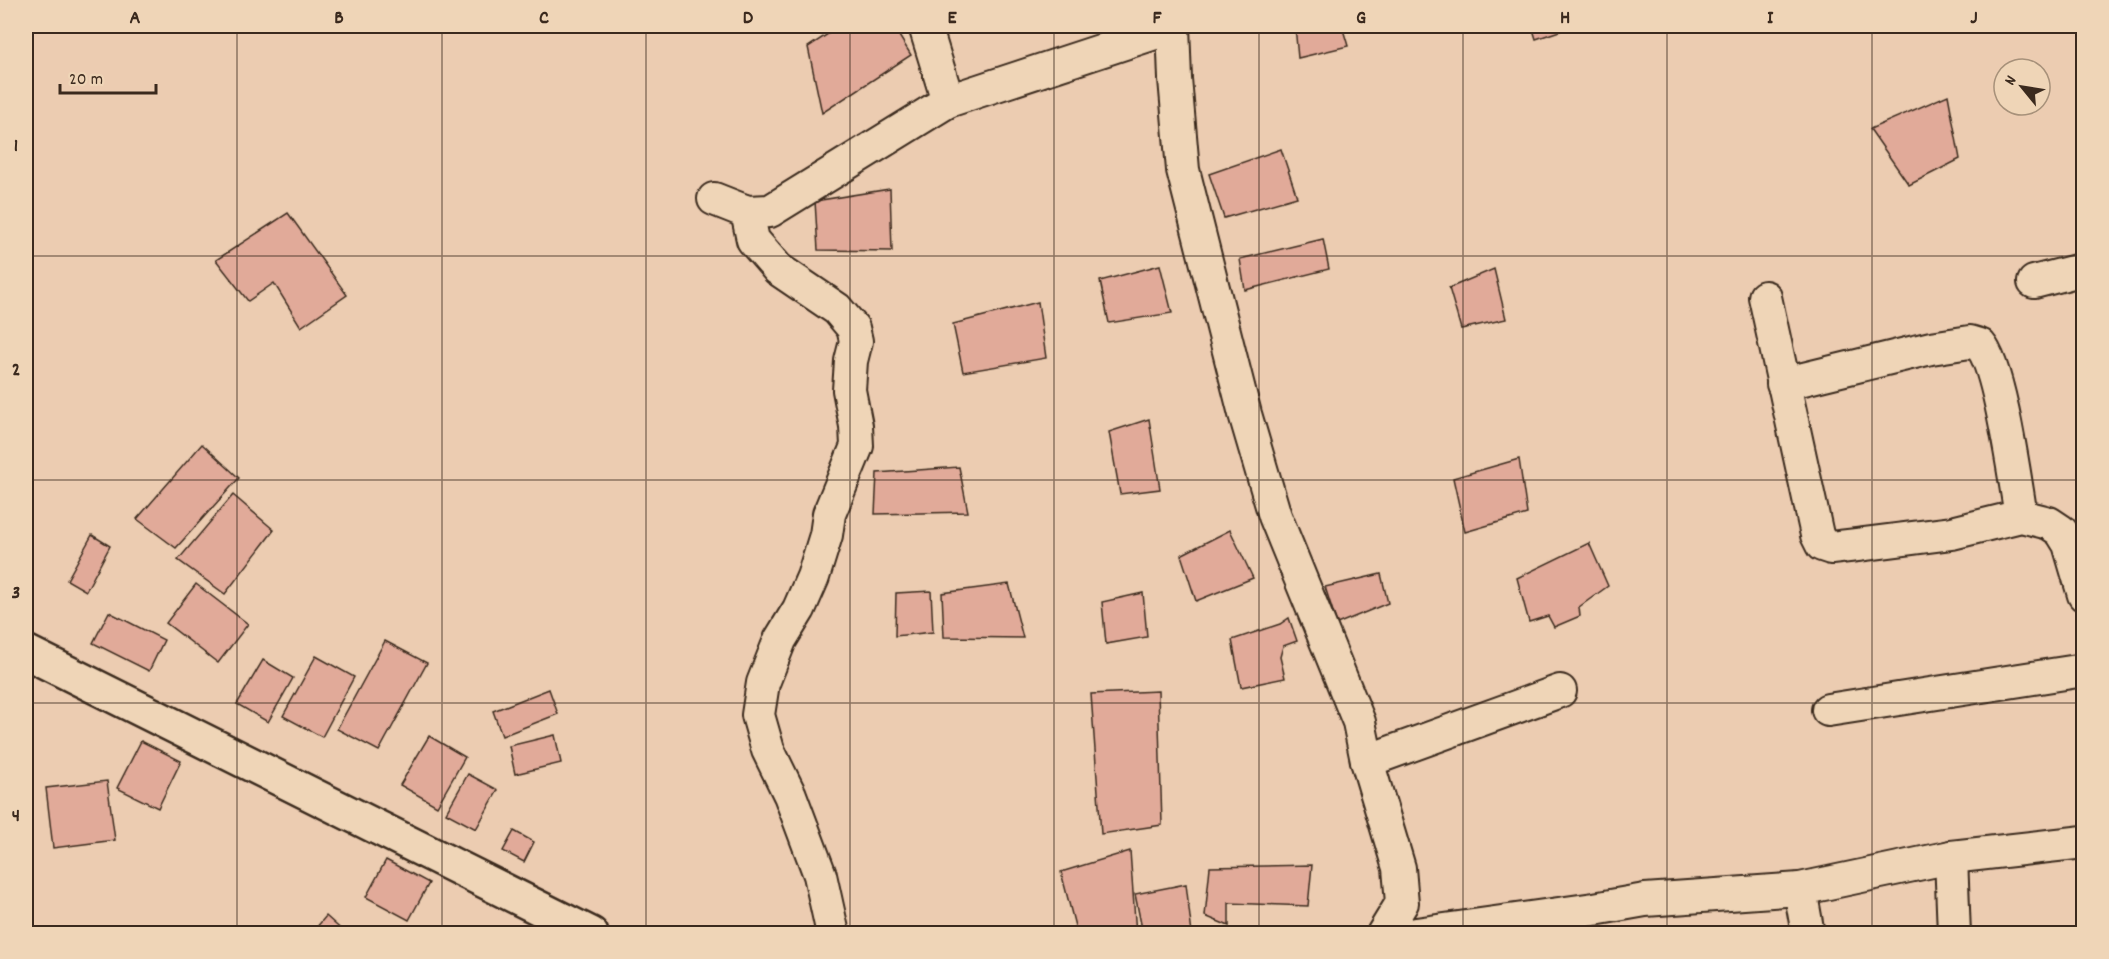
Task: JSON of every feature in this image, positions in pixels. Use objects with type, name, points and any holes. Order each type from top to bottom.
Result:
[{"type":"street","points":[[926,26],[948,100]]},
{"type":"street","points":[[714,199],[747,212],[770,211],[948,100],[1173,26],[1183,170],[1245,414],[1275,516],[1359,722],[1367,761],[1399,868],[1402,903],[1383,933]]},
{"type":"street","points":[[747,212],[753,240],[778,269],[837,309],[853,328],[856,340],[851,361],[849,390],[856,426],[856,446],[829,514],[813,577],[799,609],[780,640],[763,683],[758,715],[768,750],[790,795],[820,875],[833,933]]},
{"type":"street","points":[[2034,282],[2084,269]]},
{"type":"street","points":[[1765,297],[1804,480],[1817,535],[1822,545],[1831,548],[1952,533],[2021,516],[2049,523],[2061,531],[2069,544],[2084,595]]},
{"type":"street","points":[[1783,384],[1931,348],[1970,342],[1980,345],[1989,358],[2021,516]]},
{"type":"street","points":[[26,652],[591,933]]},
{"type":"street","points":[[1828,710],[2084,670]]},
{"type":"street","points":[[1367,761],[1560,691]]},
{"type":"street","points":[[1416,933],[1645,900],[1800,889],[1951,857],[2084,842]]},
{"type":"street","points":[[1951,857],[1954,933]]},
{"type":"street","points":[[1800,889],[1808,933]]},
{"type":"building","points":[[840,26],[893,26],[911,55],[822,113],[808,47]]},
{"type":"building","points":[[1295,26],[1342,26],[1348,46],[1298,58]]},
{"type":"building","points":[[1532,26],[1574,26],[1536,39]]},
{"type":"building","points":[[1948,95],[1960,159],[1909,185],[1870,129]]},
{"type":"building","points":[[1281,149],[1297,197],[1224,218],[1209,174]]},
{"type":"building","points":[[890,189],[892,251],[818,250],[815,201]]},
{"type":"building","points":[[288,213],[347,295],[301,327],[274,283],[248,301],[216,260]]},
{"type":"building","points":[[1323,239],[1329,269],[1245,290],[1240,259]]},
{"type":"building","points":[[1160,265],[1172,313],[1109,323],[1100,281]]},
{"type":"building","points":[[1494,269],[1506,319],[1461,329],[1449,288]]},
{"type":"building","points":[[1038,302],[1046,358],[963,372],[953,324]]},
{"type":"building","points":[[1149,419],[1160,489],[1120,494],[1109,432]]},
{"type":"building","points":[[202,444],[239,478],[176,548],[137,519]]},
{"type":"building","points":[[1519,459],[1527,514],[1465,532],[1453,478]]},
{"type":"building","points":[[959,467],[968,512],[875,514],[877,473]]},
{"type":"building","points":[[233,495],[274,530],[225,594],[178,560]]},
{"type":"building","points":[[1230,530],[1253,578],[1196,601],[1181,555]]},
{"type":"building","points":[[92,535],[110,546],[86,591],[67,580]]},
{"type":"building","points":[[1589,543],[1608,586],[1579,607],[1580,616],[1554,627],[1548,616],[1529,622],[1517,578]]},
{"type":"building","points":[[1381,574],[1388,603],[1337,624],[1325,587]]},
{"type":"building","points":[[196,584],[248,624],[218,663],[166,623]]},
{"type":"building","points":[[1009,584],[1023,638],[944,637],[942,593]]},
{"type":"building","points":[[931,591],[933,632],[895,636],[896,593]]},
{"type":"building","points":[[1143,593],[1147,637],[1106,644],[1102,602]]},
{"type":"building","points":[[109,612],[164,640],[149,671],[93,643]]},
{"type":"building","points":[[1289,618],[1297,641],[1283,646],[1280,657],[1285,678],[1241,687],[1232,640],[1280,624]]},
{"type":"building","points":[[385,641],[427,663],[379,751],[337,729]]},
{"type":"building","points":[[316,656],[354,677],[322,737],[283,716]]},
{"type":"building","points":[[263,660],[293,678],[268,722],[237,704]]},
{"type":"building","points":[[549,689],[558,714],[502,736],[493,711]]},
{"type":"building","points":[[1158,691],[1162,825],[1101,834],[1091,694]]},
{"type":"building","points":[[555,735],[561,763],[515,774],[509,746]]},
{"type":"building","points":[[429,736],[465,757],[437,806],[400,785]]},
{"type":"building","points":[[141,741],[181,761],[158,808],[117,788]]},
{"type":"building","points":[[468,774],[498,790],[476,829],[446,813]]},
{"type":"building","points":[[107,781],[115,840],[53,848],[46,788]]},
{"type":"building","points":[[514,831],[534,842],[524,862],[503,851]]},
{"type":"building","points":[[1130,851],[1136,934],[1077,934],[1061,872]]},
{"type":"building","points":[[386,860],[429,883],[409,920],[366,897]]},
{"type":"building","points":[[1312,865],[1308,906],[1229,903],[1229,926],[1205,916],[1210,867]]},
{"type":"building","points":[[1186,884],[1192,934],[1143,934],[1135,894]]},
{"type":"building","points":[[326,916],[346,934],[311,934]]}]
